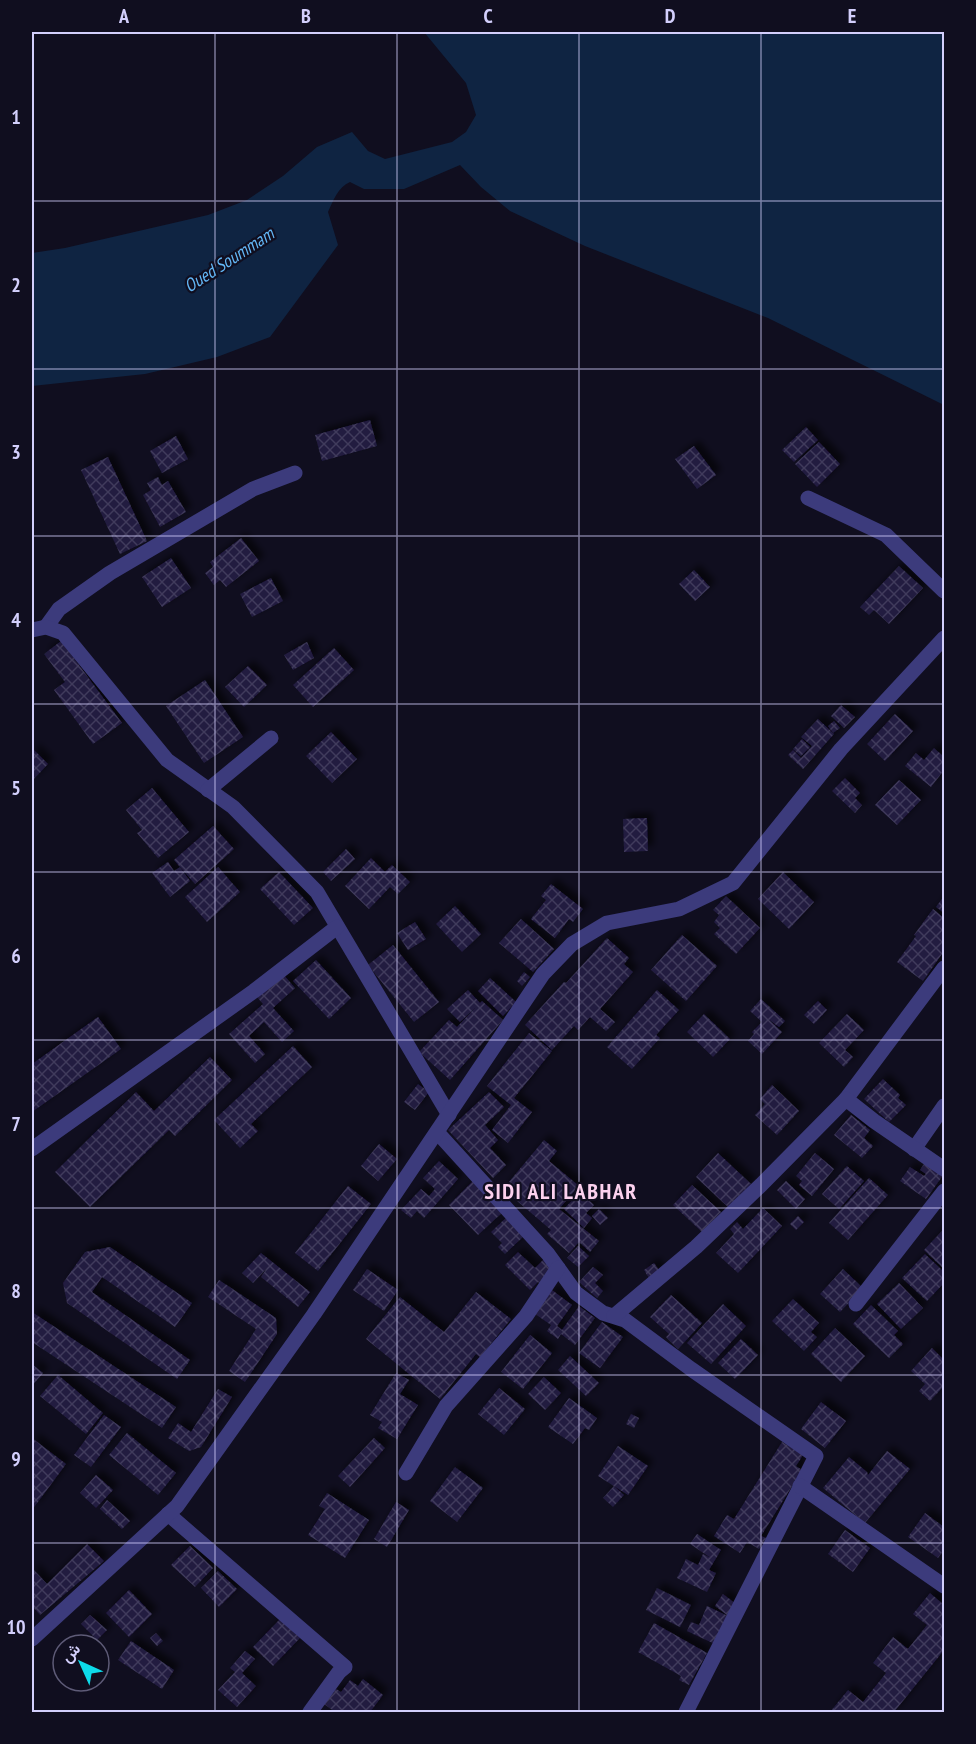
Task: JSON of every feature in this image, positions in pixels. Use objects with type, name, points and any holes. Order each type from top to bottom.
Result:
[{"type":"street","points":[[39,628],[58,609],[110,573],[253,489],[296,473]]},
{"type":"street","points":[[807,498],[886,535],[945,591]]},
{"type":"street","points":[[58,609],[63,633],[167,760],[233,807],[318,892],[449,1115]]},
{"type":"street","points":[[39,628],[63,633]]},
{"type":"street","points":[[33,1632],[177,1506],[314,1314],[543,974],[572,944],[607,923],[679,909],[733,883],[841,749],[945,638]]},
{"type":"street","points":[[208,790],[271,738]]},
{"type":"street","points":[[32,1149],[254,991],[337,927]]},
{"type":"street","points":[[620,1315],[704,1239],[846,1100],[945,968]]},
{"type":"street","points":[[846,1100],[914,1149],[945,1168]]},
{"type":"street","points":[[914,1149],[945,1106]]},
{"type":"street","points":[[437,1132],[548,1254],[576,1293],[603,1313],[620,1315],[690,1369],[816,1456],[686,1713]]},
{"type":"street","points":[[856,1304],[945,1191]]},
{"type":"street","points":[[406,1473],[446,1406],[526,1316],[558,1268]]},
{"type":"street","points":[[800,1486],[941,1577]]},
{"type":"street","points":[[168,1514],[345,1667],[310,1713]]},
{"type":"water","name":"Oued Soummam","points":[[424,32],[944,32],[944,405],[768,318],[585,246],[510,211],[481,187],[460,165],[404,189],[364,189],[350,182],[342,187],[328,212],[338,245],[270,337],[217,357],[145,374],[32,386],[32,253],[65,248],[208,215],[247,200],[283,176],[317,147],[352,132],[368,151],[385,159],[452,142],[466,132],[476,115],[466,83]]},
{"type":"building","points":[[370,420],[377,446],[322,461],[315,435]]},
{"type":"building","points":[[806,427],[818,440],[794,462],[782,450]]},
{"type":"building","points":[[176,436],[188,459],[162,473],[150,451]]},
{"type":"building","points":[[819,442],[840,464],[817,487],[795,464]]},
{"type":"building","points":[[694,446],[716,475],[697,489],[675,459]]},
{"type":"building","points":[[108,457],[147,541],[120,554],[81,470]]},
{"type":"building","points":[[158,477],[162,485],[168,481],[186,512],[160,527],[143,495],[151,490],[147,483]]},
{"type":"building","points":[[241,538],[259,561],[226,587],[220,580],[214,585],[205,573],[213,567],[210,562]]},
{"type":"building","points":[[171,558],[191,588],[162,607],[142,577]]},
{"type":"building","points":[[899,566],[923,588],[889,624],[874,610],[869,615],[860,607]]},
{"type":"building","points":[[694,570],[710,587],[695,601],[679,584]]},
{"type":"building","points":[[271,578],[283,601],[252,617],[240,594]]},
{"type":"building","points":[[61,641],[122,723],[93,744],[54,690],[65,682],[44,654]]},
{"type":"building","points":[[307,642],[314,658],[293,670],[284,655]]},
{"type":"building","points":[[334,648],[354,670],[313,707],[293,685]]},
{"type":"building","points":[[248,666],[267,685],[244,707],[225,687]]},
{"type":"building","points":[[205,680],[243,737],[204,763],[166,706]]},
{"type":"building","points":[[841,705],[855,717],[844,728],[831,716]]},
{"type":"building","points":[[895,714],[913,731],[885,761],[867,744]]},
{"type":"building","points":[[818,719],[834,734],[803,769],[788,755],[793,750],[801,758],[812,746],[801,737]]},
{"type":"building","points":[[834,721],[840,728],[833,733],[828,726]]},
{"type":"building","points":[[331,732],[357,759],[332,783],[306,756]]},
{"type":"building","points":[[802,739],[810,747],[801,756],[793,749]]},
{"type":"building","points":[[934,748],[944,757],[944,770],[931,787],[905,766],[916,753],[924,760]]},
{"type":"building","points":[[33,749],[48,764],[32,781],[32,751]]},
{"type":"building","points":[[845,778],[860,793],[855,798],[862,805],[855,813],[832,791]]},
{"type":"building","points":[[899,780],[921,800],[897,825],[875,805]]},
{"type":"building","points":[[152,788],[189,832],[158,858],[137,833],[142,830],[126,810]]},
{"type":"building","points":[[647,818],[648,851],[624,852],[623,819]]},
{"type":"building","points":[[213,826],[234,849],[195,884],[174,860]]},
{"type":"building","points":[[346,849],[355,859],[331,881],[323,872]]},
{"type":"building","points":[[371,858],[385,872],[392,865],[410,882],[398,894],[390,887],[369,909],[345,886]]},
{"type":"building","points":[[168,862],[174,871],[180,867],[190,881],[170,897],[152,873]]},
{"type":"building","points":[[218,867],[240,892],[207,922],[185,897]]},
{"type":"building","points":[[279,872],[313,908],[294,925],[260,889]]},
{"type":"building","points":[[783,872],[814,902],[789,929],[758,899]]},
{"type":"building","points":[[551,884],[583,909],[573,922],[569,919],[555,938],[531,919],[546,900],[541,896]]},
{"type":"building","points":[[726,896],[760,928],[736,954],[714,934],[720,928],[714,922],[719,915],[713,910]]},
{"type":"building","points":[[944,896],[944,913],[936,907]]},
{"type":"building","points":[[455,906],[481,934],[462,952],[436,924]]},
{"type":"building","points":[[933,909],[944,918],[944,951],[923,981],[897,962]]},
{"type":"building","points":[[521,919],[554,949],[533,972],[499,943]]},
{"type":"building","points":[[415,922],[426,939],[408,950],[397,933]]},
{"type":"building","points":[[682,935],[717,966],[686,1001],[651,970]]},
{"type":"building","points":[[607,938],[629,958],[624,964],[633,972],[600,1009],[615,1022],[606,1031],[590,1017],[578,1030],[574,1026],[552,1050],[525,1025]]},
{"type":"building","points":[[393,945],[439,1002],[414,1022],[368,965]]},
{"type":"building","points":[[316,960],[351,998],[329,1019],[293,981]]},
{"type":"building","points":[[524,972],[530,977],[522,986],[517,981]]},
{"type":"building","points":[[283,974],[295,988],[273,1008],[294,1031],[282,1042],[264,1022],[249,1036],[265,1054],[255,1063],[229,1034],[263,1004],[257,997]]},
{"type":"building","points":[[490,978],[516,1002],[503,1016],[478,991]]},
{"type":"building","points":[[468,990],[480,1003],[482,1001],[503,1020],[450,1080],[419,1052],[449,1020],[457,1027],[476,1007],[460,1022],[447,1009]]},
{"type":"building","points":[[657,990],[679,1010],[656,1035],[660,1038],[632,1069],[607,1047]]},
{"type":"building","points":[[761,999],[785,1021],[779,1027],[768,1019],[782,1032],[762,1054],[748,1041],[754,1034],[752,1032],[762,1022],[750,1011]]},
{"type":"building","points":[[818,1001],[827,1010],[814,1024],[804,1015]]},
{"type":"building","points":[[704,1014],[730,1039],[713,1057],[687,1032]]},
{"type":"building","points":[[847,1014],[864,1030],[845,1050],[853,1057],[844,1067],[819,1043]]},
{"type":"building","points":[[98,1017],[121,1049],[32,1112],[32,1064]]},
{"type":"building","points":[[529,1033],[552,1051],[514,1098],[532,1112],[508,1143],[492,1130],[511,1105],[487,1086]]},
{"type":"building","points":[[293,1046],[312,1067],[251,1124],[258,1131],[240,1148],[214,1120]]},
{"type":"building","points":[[210,1057],[232,1080],[175,1136],[169,1130],[90,1207],[55,1172],[136,1092],[154,1111]]},
{"type":"building","points":[[883,1079],[900,1095],[898,1098],[906,1105],[889,1122],[864,1099]]},
{"type":"building","points":[[418,1084],[429,1092],[415,1110],[404,1102]]},
{"type":"building","points":[[772,1085],[799,1111],[777,1135],[755,1115],[765,1104],[760,1099]]},
{"type":"building","points":[[489,1092],[504,1107],[485,1125],[498,1140],[490,1148],[506,1165],[493,1178],[448,1130]]},
{"type":"building","points":[[851,1115],[870,1130],[864,1138],[873,1146],[862,1158],[834,1135]]},
{"type":"building","points":[[544,1140],[557,1151],[549,1161],[579,1186],[559,1209],[599,1241],[590,1252],[579,1242],[569,1253],[547,1234],[551,1230],[503,1189]]},
{"type":"building","points":[[379,1144],[397,1159],[378,1181],[361,1166]]},
{"type":"building","points":[[718,1153],[751,1184],[728,1207],[696,1177]]},
{"type":"building","points":[[815,1153],[834,1169],[812,1196],[799,1185],[802,1181],[796,1176]]},
{"type":"building","points":[[439,1161],[458,1179],[424,1218],[417,1211],[411,1218],[401,1210],[421,1189],[429,1196],[435,1189],[423,1178]]},
{"type":"building","points":[[926,1161],[944,1174],[926,1199],[900,1181],[910,1167],[924,1176],[926,1174],[920,1170]]},
{"type":"building","points":[[847,1166],[864,1181],[839,1209],[822,1194]]},
{"type":"building","points":[[869,1178],[888,1195],[848,1240],[829,1223]]},
{"type":"building","points":[[475,1179],[505,1210],[478,1235],[449,1205]]},
{"type":"building","points":[[786,1181],[805,1199],[796,1209],[777,1190]]},
{"type":"building","points":[[692,1185],[721,1212],[702,1232],[673,1205]]},
{"type":"building","points":[[348,1186],[371,1204],[318,1271],[295,1253]]},
{"type":"building","points":[[580,1192],[594,1205],[586,1213],[592,1218],[584,1228],[564,1209]]},
{"type":"building","points":[[763,1208],[782,1226],[738,1273],[716,1253],[734,1234],[730,1229],[737,1222],[743,1229]]},
{"type":"building","points":[[599,1209],[608,1218],[600,1225],[592,1216]]},
{"type":"building","points":[[508,1216],[526,1234],[505,1254],[498,1247],[502,1243],[491,1232]]},
{"type":"building","points":[[798,1216],[804,1222],[796,1230],[790,1224]]},
{"type":"building","points":[[944,1231],[944,1269],[924,1250]]},
{"type":"building","points":[[578,1246],[589,1256],[578,1267],[567,1258]]},
{"type":"building","points":[[110,1247],[192,1303],[175,1327],[102,1277],[92,1292],[190,1360],[177,1379],[67,1303],[63,1283],[85,1252]]},
{"type":"building","points":[[518,1252],[535,1268],[545,1258],[556,1269],[541,1284],[538,1282],[530,1290],[505,1265]]},
{"type":"building","points":[[261,1253],[310,1292],[298,1307],[261,1277],[267,1268],[253,1283],[242,1273]]},
{"type":"building","points":[[925,1254],[944,1272],[944,1283],[927,1301],[902,1278]]},
{"type":"building","points":[[654,1263],[661,1273],[650,1280],[644,1270]]},
{"type":"building","points":[[593,1267],[603,1275],[595,1283],[603,1291],[597,1298],[579,1282]]},
{"type":"building","points":[[367,1269],[398,1290],[384,1311],[353,1290]]},
{"type":"building","points":[[843,1269],[863,1288],[840,1312],[820,1294]]},
{"type":"building","points":[[219,1280],[276,1318],[277,1334],[245,1382],[229,1371],[256,1329],[208,1297]]},
{"type":"building","points":[[899,1283],[923,1308],[901,1329],[877,1304]]},
{"type":"building","points":[[552,1290],[572,1305],[557,1326],[562,1330],[579,1306],[595,1318],[575,1345],[561,1334],[558,1339],[547,1331],[551,1325],[535,1314]]},
{"type":"building","points":[[476,1292],[511,1319],[480,1357],[476,1354],[440,1399],[366,1339],[400,1297],[444,1332]]},
{"type":"building","points":[[671,1295],[702,1323],[678,1349],[666,1337],[669,1334],[650,1317]]},
{"type":"building","points":[[793,1299],[819,1323],[811,1332],[817,1337],[804,1351],[772,1321]]},
{"type":"building","points":[[723,1304],[746,1326],[711,1364],[687,1343]]},
{"type":"building","points":[[871,1305],[898,1331],[894,1335],[903,1344],[889,1358],[853,1324]]},
{"type":"building","points":[[32,1312],[176,1407],[162,1428],[32,1342]]},
{"type":"building","points":[[602,1322],[623,1337],[600,1368],[579,1353]]},
{"type":"building","points":[[835,1328],[865,1356],[841,1382],[811,1354]]},
{"type":"building","points":[[530,1335],[552,1353],[523,1389],[501,1372]]},
{"type":"building","points":[[741,1339],[758,1355],[735,1379],[718,1363]]},
{"type":"building","points":[[932,1348],[944,1360],[944,1386],[930,1401],[919,1391],[925,1384],[911,1371]]},
{"type":"building","points":[[570,1356],[599,1383],[586,1396],[558,1370]]},
{"type":"building","points":[[32,1364],[43,1373],[32,1386]]},
{"type":"building","points":[[396,1373],[409,1380],[400,1394],[418,1405],[397,1439],[378,1428],[382,1422],[370,1415]]},
{"type":"building","points":[[58,1375],[103,1413],[86,1434],[40,1396]]},
{"type":"building","points":[[544,1377],[561,1393],[545,1410],[528,1394]]},
{"type":"building","points":[[499,1388],[525,1409],[504,1435],[478,1414]]},
{"type":"building","points":[[218,1389],[232,1397],[201,1447],[189,1451],[168,1438],[178,1423],[191,1432]]},
{"type":"building","points":[[569,1398],[597,1418],[589,1430],[585,1428],[573,1444],[548,1427]]},
{"type":"building","points":[[821,1402],[846,1421],[825,1448],[801,1429]]},
{"type":"building","points":[[631,1414],[639,1418],[634,1428],[626,1424]]},
{"type":"building","points":[[104,1415],[121,1427],[91,1467],[74,1455]]},
{"type":"building","points":[[127,1433],[176,1473],[158,1495],[109,1455]]},
{"type":"building","points":[[32,1438],[66,1464],[32,1510]]},
{"type":"building","points":[[374,1438],[385,1448],[350,1487],[338,1476]]},
{"type":"building","points":[[782,1442],[803,1455],[796,1466],[802,1470],[761,1536],[766,1538],[759,1549],[747,1542],[740,1553],[714,1536],[727,1515],[734,1519]]},
{"type":"building","points":[[618,1446],[648,1466],[628,1495],[598,1476]]},
{"type":"building","points":[[887,1451],[910,1469],[865,1523],[823,1488],[849,1457],[868,1475]]},
{"type":"building","points":[[455,1467],[483,1488],[457,1522],[430,1501]]},
{"type":"building","points":[[96,1475],[113,1490],[96,1508],[80,1493]]},
{"type":"building","points":[[614,1486],[624,1495],[613,1507],[603,1498]]},
{"type":"building","points":[[327,1493],[369,1520],[345,1558],[308,1535],[325,1509],[319,1506]]},
{"type":"building","points":[[107,1500],[130,1521],[122,1529],[100,1509]]},
{"type":"building","points":[[396,1502],[409,1510],[387,1547],[374,1539]]},
{"type":"building","points":[[925,1513],[944,1527],[944,1550],[938,1558],[908,1537]]},
{"type":"building","points":[[845,1530],[870,1548],[853,1572],[828,1554]]},
{"type":"building","points":[[697,1534],[721,1550],[709,1570],[716,1573],[707,1592],[677,1578],[686,1559],[698,1565],[703,1554],[711,1558],[690,1544]]},
{"type":"building","points":[[87,1544],[104,1561],[40,1615],[32,1606],[32,1568],[47,1584]]},
{"type":"building","points":[[190,1546],[213,1568],[195,1587],[171,1565]]},
{"type":"building","points":[[218,1571],[237,1589],[219,1607],[201,1588]]},
{"type":"building","points":[[657,1588],[691,1605],[680,1627],[646,1610]]},
{"type":"building","points":[[129,1590],[152,1614],[129,1637],[106,1613]]},
{"type":"building","points":[[930,1593],[944,1605],[944,1650],[894,1712],[830,1712],[848,1690],[863,1702],[886,1673],[873,1663],[893,1637],[908,1649],[927,1625],[913,1614]]},
{"type":"building","points":[[723,1594],[736,1604],[727,1615],[715,1606]]},
{"type":"building","points":[[707,1606],[732,1618],[719,1646],[687,1631],[691,1622],[699,1625]]},
{"type":"building","points":[[90,1615],[107,1630],[104,1633],[90,1633],[81,1624]]},
{"type":"building","points":[[280,1619],[300,1638],[273,1666],[253,1647]]},
{"type":"building","points":[[654,1623],[707,1653],[689,1685],[679,1680],[681,1676],[638,1652]]},
{"type":"building","points":[[156,1633],[163,1641],[157,1646],[150,1638]]},
{"type":"building","points":[[131,1641],[174,1670],[162,1689],[118,1660]]},
{"type":"building","points":[[245,1651],[255,1659],[242,1673],[256,1686],[237,1707],[218,1690],[235,1672],[230,1668]]},
{"type":"building","points":[[363,1679],[383,1695],[370,1712],[335,1712],[324,1704],[336,1689],[341,1692],[350,1680],[358,1686]]},
{"type":"district","name":"SIDI ALI LABHAR","points":[[561,1191]]}]
